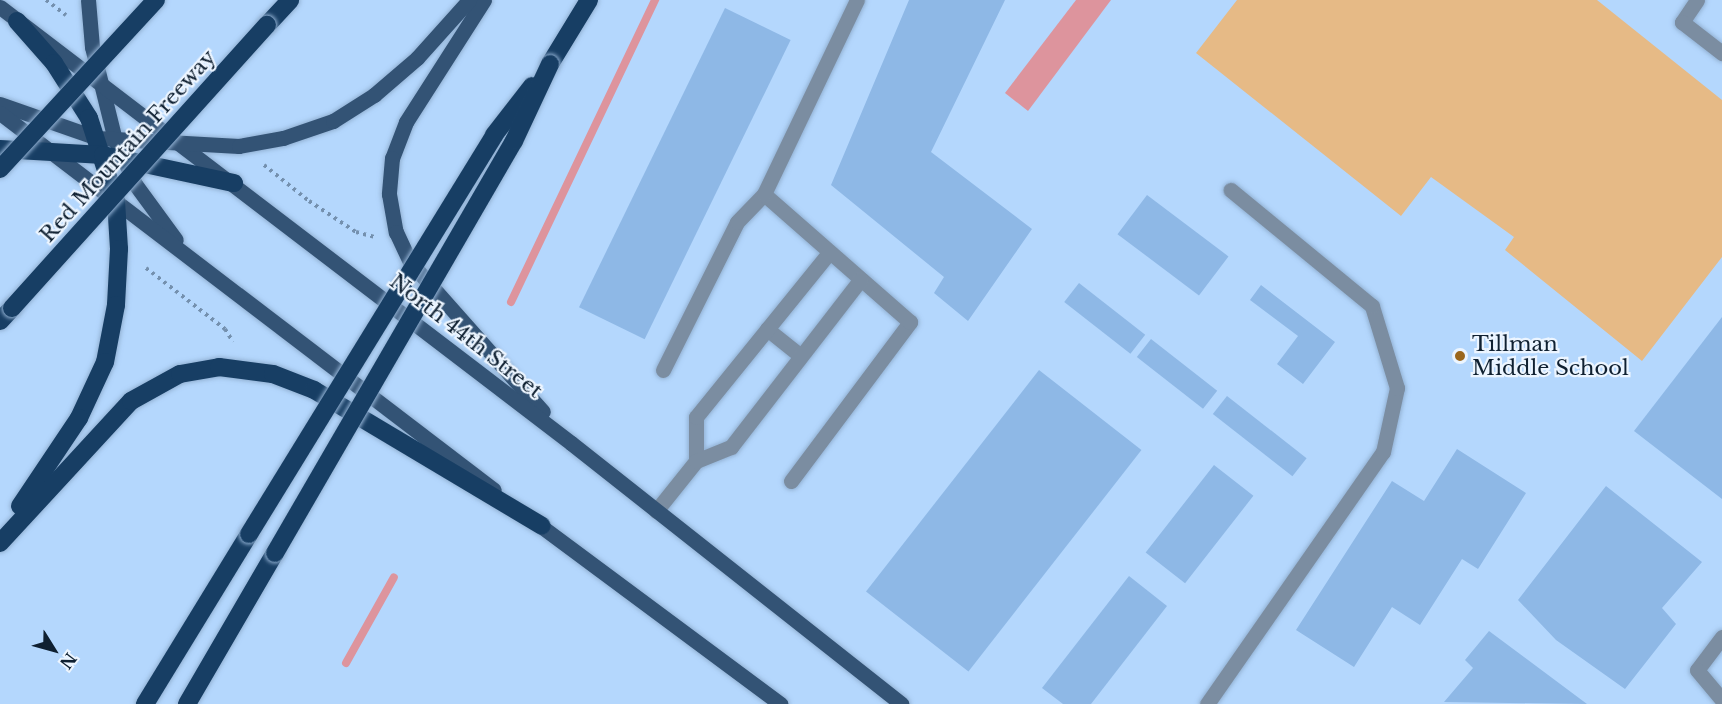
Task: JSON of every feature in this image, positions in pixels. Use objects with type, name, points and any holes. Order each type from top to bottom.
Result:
[{"type":"highway","points":[[0,170],[156,0]]},
{"type":"highway","name":"Red Mountain Freeway","points":[[6,315],[290,0]]},
{"type":"highway","points":[[187,704],[514,141],[550,64],[589,0]]},
{"type":"highway","points":[[0,535],[79,418],[105,362],[116,305],[116,201],[105,145],[67,81],[17,21]]},
{"type":"highway","points":[[145,704],[494,135],[550,64]]},
{"type":"highway","points":[[0,149],[50,152],[105,145],[123,158],[234,183]]},
{"type":"highway","points":[[0,543],[132,401],[180,374],[219,367],[264,372],[314,390],[542,526]]},
{"type":"main road","points":[[88,0],[100,84],[105,145]]},
{"type":"main road","points":[[0,104],[105,145],[177,143],[239,146],[333,121],[374,96],[409,65],[469,0]]},
{"type":"main road","points":[[484,0],[406,122],[389,177],[392,212],[402,248],[420,276],[571,443]]},
{"type":"main road","name":"North 44th Street","points":[[0,7],[177,143],[234,183],[571,443],[901,704]]},
{"type":"main road","points":[[0,113],[542,526],[780,704]]},
{"type":"main road","points":[[123,158],[146,200],[188,256]]},
{"type":"lane","points":[[663,370],[737,222],[764,194],[857,0]]},
{"type":"lane","points":[[1697,0],[1682,22],[1722,53]]},
{"type":"lane","points":[[1207,704],[1383,452],[1397,388],[1372,306],[1231,190]]},
{"type":"lane","points":[[764,194],[910,322],[791,481]]},
{"type":"lane","points":[[696,461],[696,417],[829,253]]},
{"type":"lane","points":[[656,511],[696,461],[731,447],[861,279]]},
{"type":"lane","points":[[767,329],[801,356]]},
{"type":"lane","points":[[1722,637],[1697,670],[1722,700]]},
{"type":"path","points":[[46,0],[66,15]]},
{"type":"path","points":[[261,162],[309,201],[356,232],[376,238]]},
{"type":"path","points":[[146,268],[225,329],[233,342]]},
{"type":"shaded area","points":[[1076,0],[1111,0],[1028,111],[1005,93]]},
{"type":"shaded area","points":[[1237,0],[1597,0],[1722,100],[1722,257],[1642,361],[1505,250],[1514,237],[1431,177],[1401,216],[1196,53]]},
{"type":"building","points":[[909,0],[1005,0],[931,152],[1032,229],[968,321],[934,293],[944,277],[831,185]]},
{"type":"building","points":[[725,8],[791,40],[645,339],[579,307]]},
{"type":"building","points":[[1147,195],[1228,256],[1199,296],[1118,234]]},
{"type":"building","points":[[1079,283],[1145,335],[1130,354],[1064,302]]},
{"type":"building","points":[[1261,285],[1335,342],[1303,384],[1277,364],[1298,336],[1250,300]]},
{"type":"building","points":[[1722,317],[1722,499],[1634,431]]},
{"type":"building","points":[[1151,339],[1217,391],[1203,409],[1137,357]]},
{"type":"building","points":[[1039,370],[1141,450],[968,671],[866,591]]},
{"type":"building","points":[[1227,396],[1307,458],[1292,476],[1213,414]]},
{"type":"building","points":[[1457,449],[1526,493],[1478,569],[1462,559],[1420,625],[1392,607],[1354,667],[1296,630],[1392,481],[1424,501]]},
{"type":"building","points":[[1214,465],[1253,496],[1185,583],[1146,552]]},
{"type":"building","points":[[1606,486],[1702,562],[1662,608],[1676,624],[1625,689],[1556,640],[1518,600]]},
{"type":"building","points":[[1129,576],[1167,606],[1091,704],[1063,704],[1042,688]]},
{"type":"building","points":[[1489,631],[1587,704],[1444,702],[1473,668],[1465,660]]},
{"type":"waterway","points":[[511,302],[655,0]]},
{"type":"waterway","points":[[346,663],[394,577]]},
{"type":"place","name":"Tillman Middle School","points":[[1460,356]]}]
